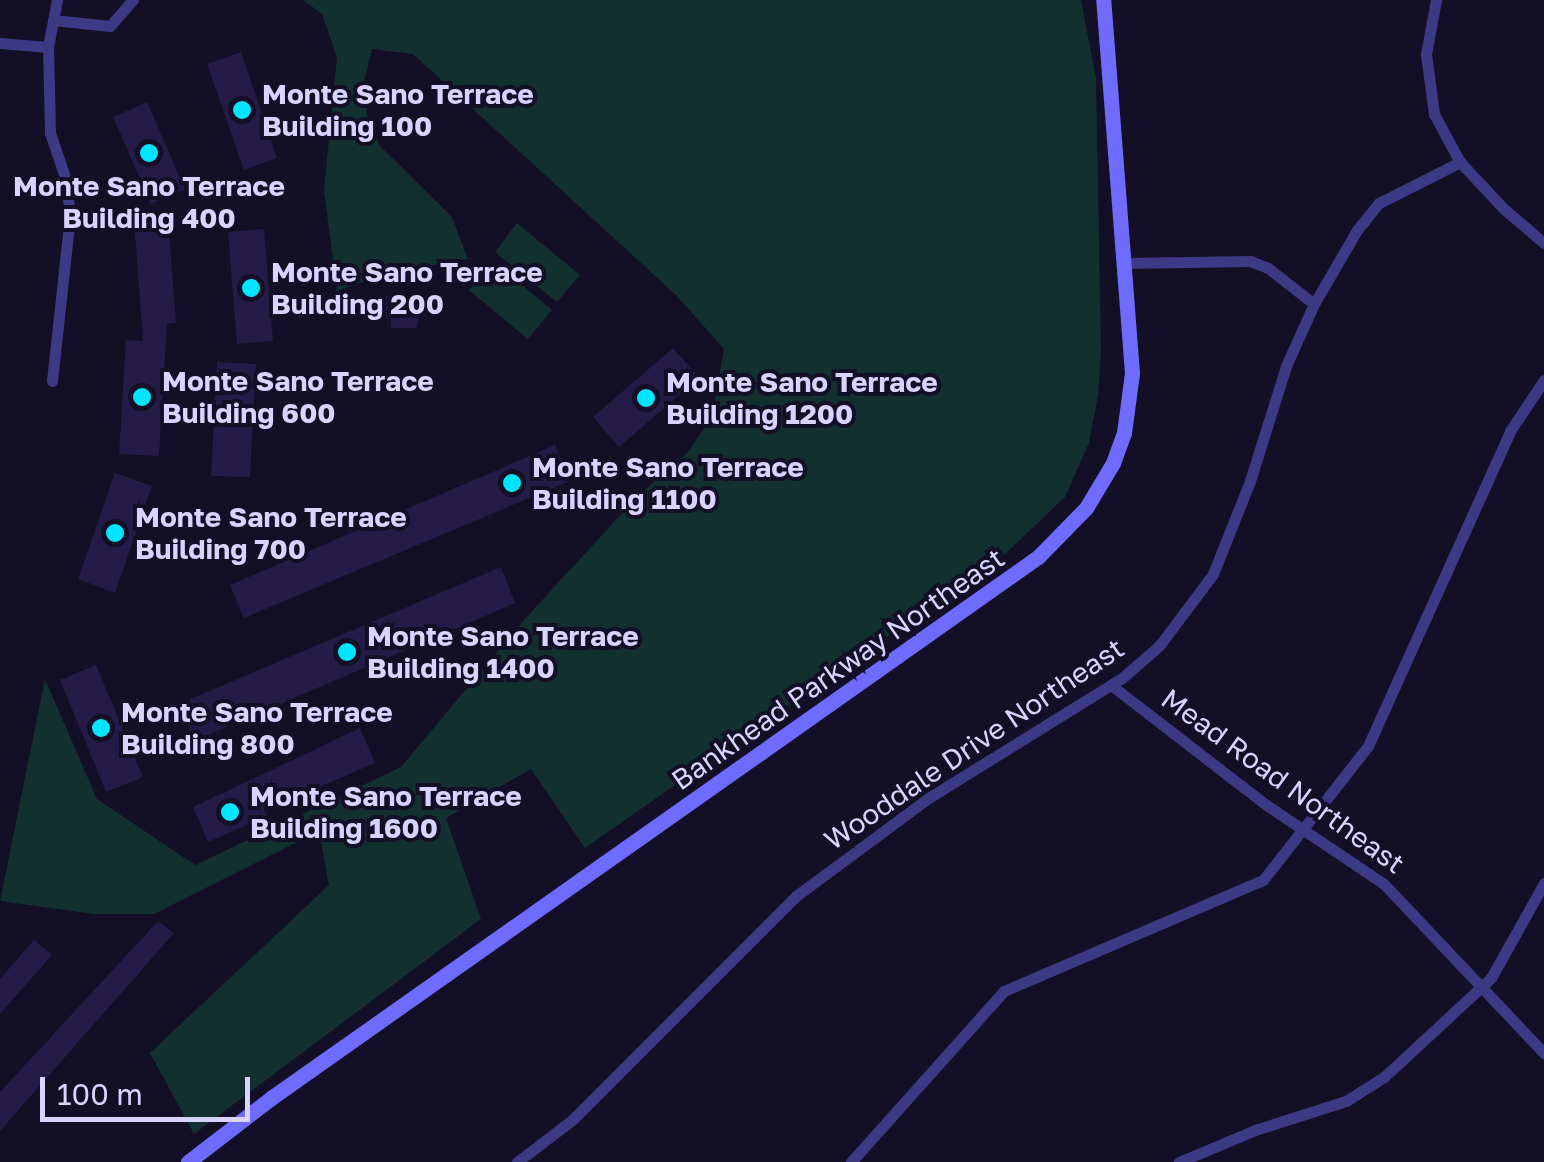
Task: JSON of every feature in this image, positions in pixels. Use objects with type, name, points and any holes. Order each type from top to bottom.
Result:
[{"type":"street","points":[[52,381],[70,215],[65,177],[50,132],[48,47],[57,0]]},
{"type":"street","points":[[53,20],[110,26],[133,0]]},
{"type":"street","name":"Bankhead Parkway Northeast","points":[[188,1162],[271,1098],[992,590],[1066,531],[1102,483],[1124,433],[1132,372],[1103,0]]},
{"type":"street","points":[[1436,0],[1426,54],[1427,88],[1434,114],[1460,162],[1504,209],[1544,243]]},
{"type":"street","points":[[0,43],[48,47]]},
{"type":"street","name":"Wooddale Drive Northeast","points":[[517,1162],[572,1120],[796,896],[930,797],[1111,685],[1159,646],[1213,574],[1250,481],[1286,366],[1314,304],[1379,203],[1460,162]]},
{"type":"street","points":[[1126,264],[1203,258],[1250,261],[1268,268],[1314,304]]},
{"type":"street","points":[[851,1162],[1004,992],[1263,880],[1368,746],[1386,714],[1510,431],[1544,380]]},
{"type":"street","name":"Mead Road Northeast","points":[[1111,685],[1304,831],[1400,898],[1544,1053]]},
{"type":"street","points":[[1179,1162],[1255,1130],[1308,1116],[1369,1088],[1482,987],[1506,956],[1544,883]]},
{"type":"green space","points":[[303,0],[1081,0],[1096,78],[1101,350],[1098,395],[1089,443],[1065,497],[1004,555],[585,848],[531,769],[446,818],[481,919],[194,1134],[150,1053],[329,885],[319,831],[154,914],[94,914],[0,901],[45,679],[97,799],[195,865],[401,767],[523,621],[636,498],[687,453],[712,417],[724,349],[677,296],[413,54],[372,49],[365,78],[367,114],[379,145],[452,217],[468,259],[384,274],[337,291],[324,190],[337,57],[322,14]]},
{"type":"green space","points":[[517,223],[580,275],[557,302],[495,252]]},
{"type":"green space","points":[[494,262],[552,310],[528,339],[469,290]]},
{"type":"building","name":"Monte Sano Terrace Building 100","points":[[241,52],[277,158],[244,170],[207,64]]},
{"type":"building","name":"Monte Sano Terrace Building 400","points":[[147,102],[185,189],[151,204],[113,117]]},
{"type":"building","points":[[168,218],[176,323],[167,324],[159,456],[119,454],[126,340],[143,341],[134,220]]},
{"type":"building","name":"Monte Sano Terrace Building 200","points":[[264,229],[273,341],[237,344],[228,232]]},
{"type":"building","points":[[385,295],[433,301],[431,316],[419,315],[417,328],[391,328],[391,319],[383,317]]},
{"type":"building","name":"Monte Sano Terrace Building 1200","points":[[673,348],[699,378],[619,447],[593,417]]},
{"type":"building","points":[[217,362],[256,364],[250,477],[211,476]]},
{"type":"building","points":[[555,445],[570,481],[244,618],[230,585]]},
{"type":"building","name":"Monte Sano Terrace Building 700","points":[[115,473],[152,486],[115,593],[78,579]]},
{"type":"building","points":[[501,567],[515,603],[194,741],[179,704]]},
{"type":"building","name":"Monte Sano Terrace Building 800","points":[[96,665],[143,777],[106,792],[60,680]]},
{"type":"building","points":[[360,728],[375,763],[264,811],[267,816],[208,842],[193,807]]},
{"type":"building","points":[[158,921],[174,933],[0,1131],[0,1092]]},
{"type":"building","points":[[34,940],[52,955],[0,1014],[0,979]]},
{"type":"place","name":"Monte Sano Terrace Building 100","points":[[242,110]]},
{"type":"place","name":"Monte Sano Terrace Building 400","points":[[149,153]]},
{"type":"place","name":"Monte Sano Terrace Building 200","points":[[251,288]]},
{"type":"place","name":"Monte Sano Terrace Building 600","points":[[142,397]]},
{"type":"place","name":"Monte Sano Terrace Building 1200","points":[[646,398]]},
{"type":"place","name":"Monte Sano Terrace Building 1100","points":[[512,483]]},
{"type":"place","name":"Monte Sano Terrace Building 700","points":[[115,533]]},
{"type":"place","name":"Monte Sano Terrace Building 1400","points":[[347,652]]},
{"type":"place","name":"Monte Sano Terrace Building 800","points":[[101,728]]},
{"type":"place","name":"Monte Sano Terrace Building 1600","points":[[230,812]]}]
